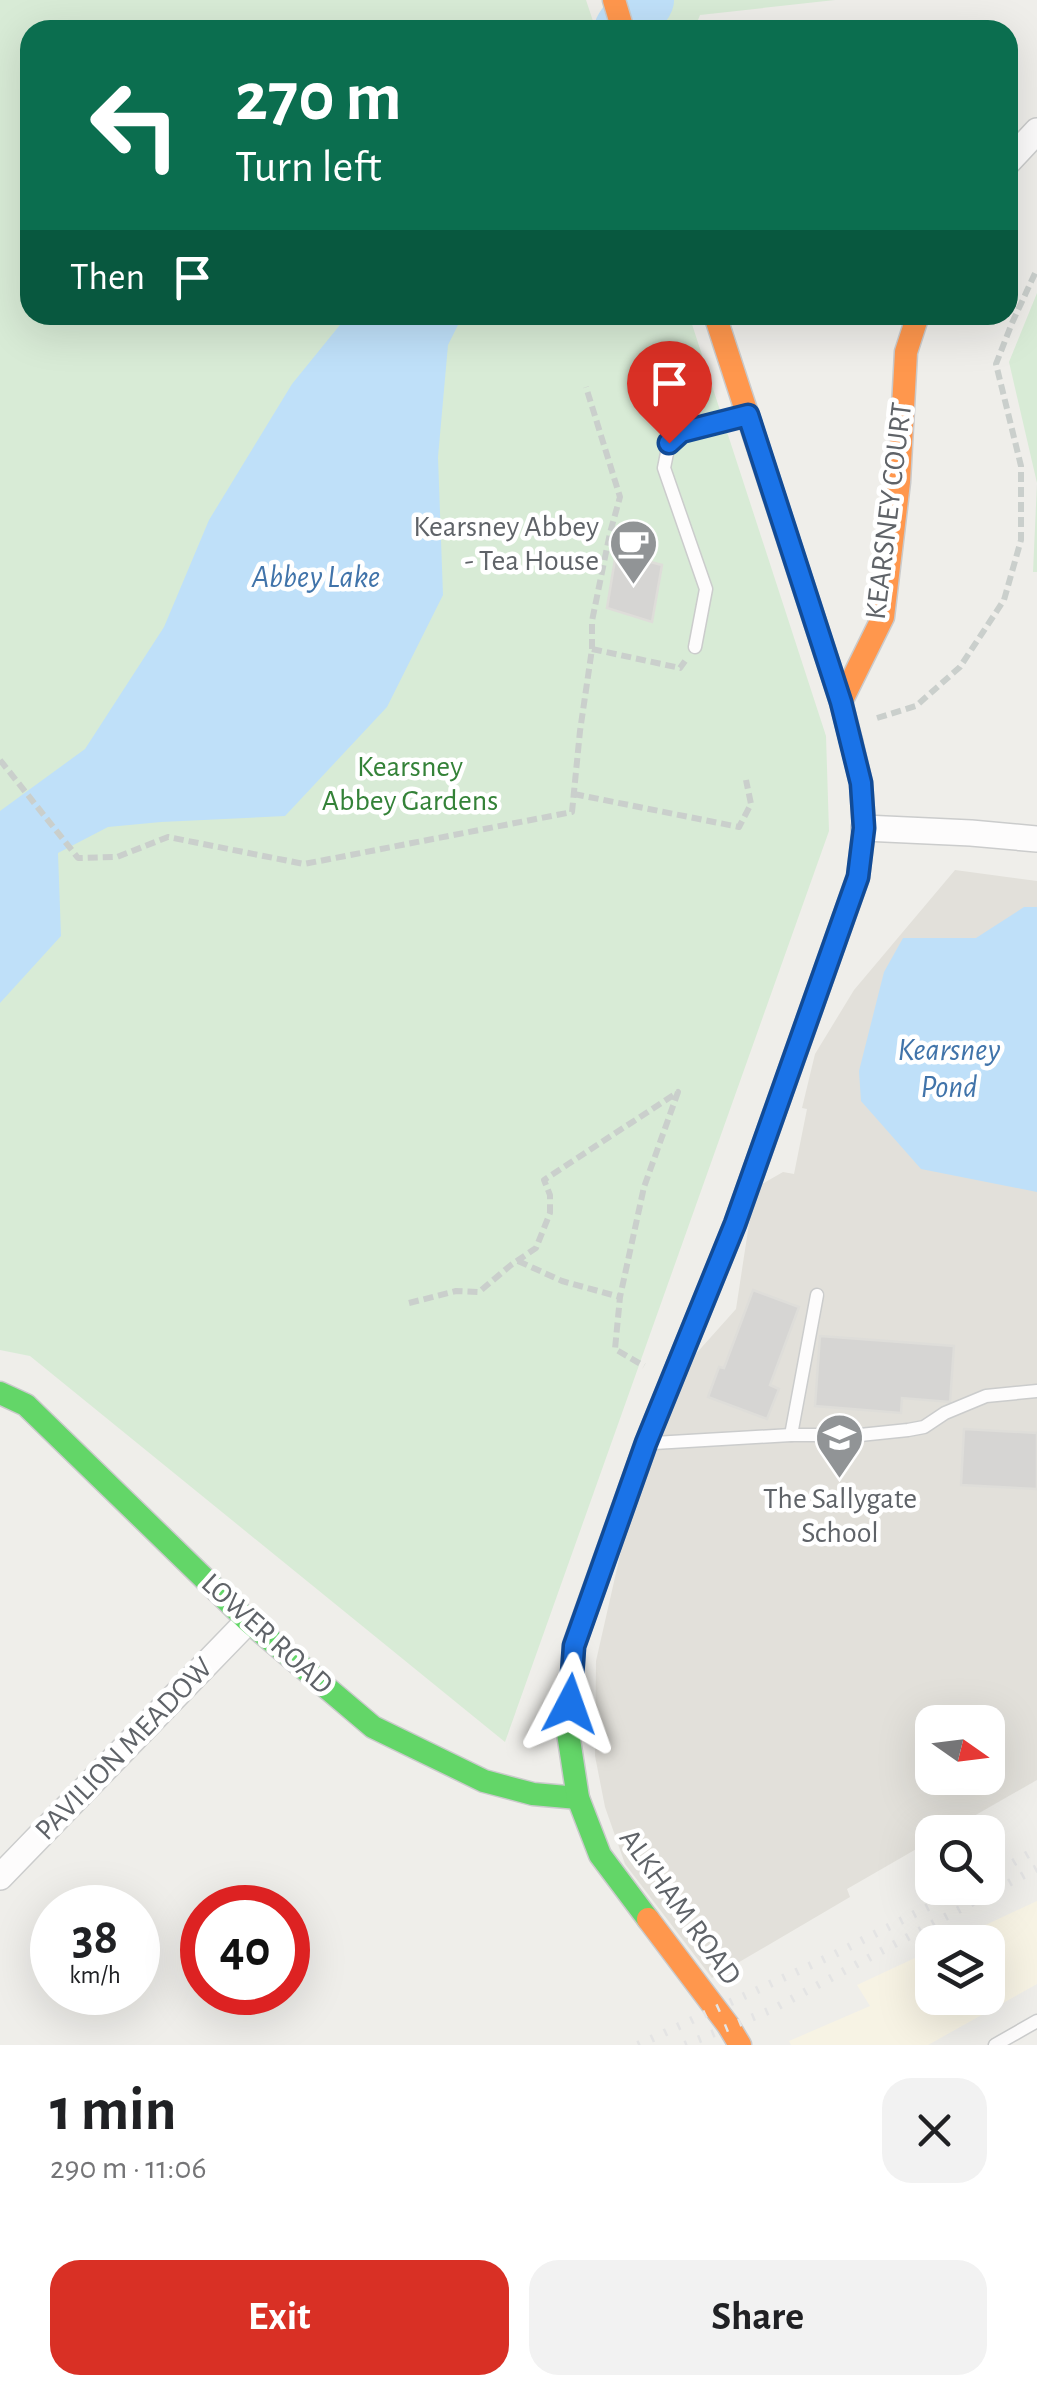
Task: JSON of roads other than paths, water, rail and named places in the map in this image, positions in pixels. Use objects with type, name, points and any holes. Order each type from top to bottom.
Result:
[{"type":"street","points":[[1018,151],[1037,131]]},
{"type":"street","name":"ALKHAM ROAD","points":[[719,325],[841,702],[861,783],[864,828],[858,877],[735,1224],[646,1443],[574,1646],[568,1732],[578,1798],[600,1855],[740,2045]]},
{"type":"street","name":"KEARSNEY COURT","points":[[841,702],[883,618],[899,482],[906,352],[915,325]]},
{"type":"street","points":[[864,828],[1037,839]]},
{"type":"street","name":"LOWER ROAD","points":[[0,1393],[26,1404],[248,1621],[373,1727],[484,1781],[533,1794],[578,1798]]},
{"type":"street","name":"PAVILION MEADOW","points":[[0,1877],[248,1621]]},
{"type":"lane","points":[[695,647],[706,589],[664,468],[669,443],[681,432],[748,415]]},
{"type":"lane","points":[[791,1435],[816,1296]]},
{"type":"lane","points":[[646,1443],[908,1430],[924,1427],[955,1408],[986,1396],[1037,1391]]},
{"type":"lane","points":[[995,2045],[1037,2021]]},
{"type":"water","name":"Abbey Lake","points":[[340,325],[458,325],[448,345],[438,457],[443,595],[387,707],[285,816],[108,827],[58,853],[61,936],[0,1003],[0,811],[85,749],[164,627],[209,520],[292,384]]},
{"type":"water","name":"Kearsney Pond","points":[[1024,907],[1037,907],[1037,1192],[921,1169],[861,1101],[859,1071],[884,972],[903,938],[976,938]]},
{"type":"waterway","points":[[631,20],[644,0]]},
{"type":"railway","points":[[1005,1867],[1037,1849]]},
{"type":"railway","points":[[685,2045],[773,2009],[1037,1868]]},
{"type":"railway","points":[[638,2045],[932,1905]]},
{"type":"place","name":"Kearsney Abbey - Tea House","points":[[634,586]]},
{"type":"place","name":"The Sallygate School","points":[[840,1480]]},
{"type":"park label","name":"Kearsney Abbey Gardens","points":[[410,784]]}]
